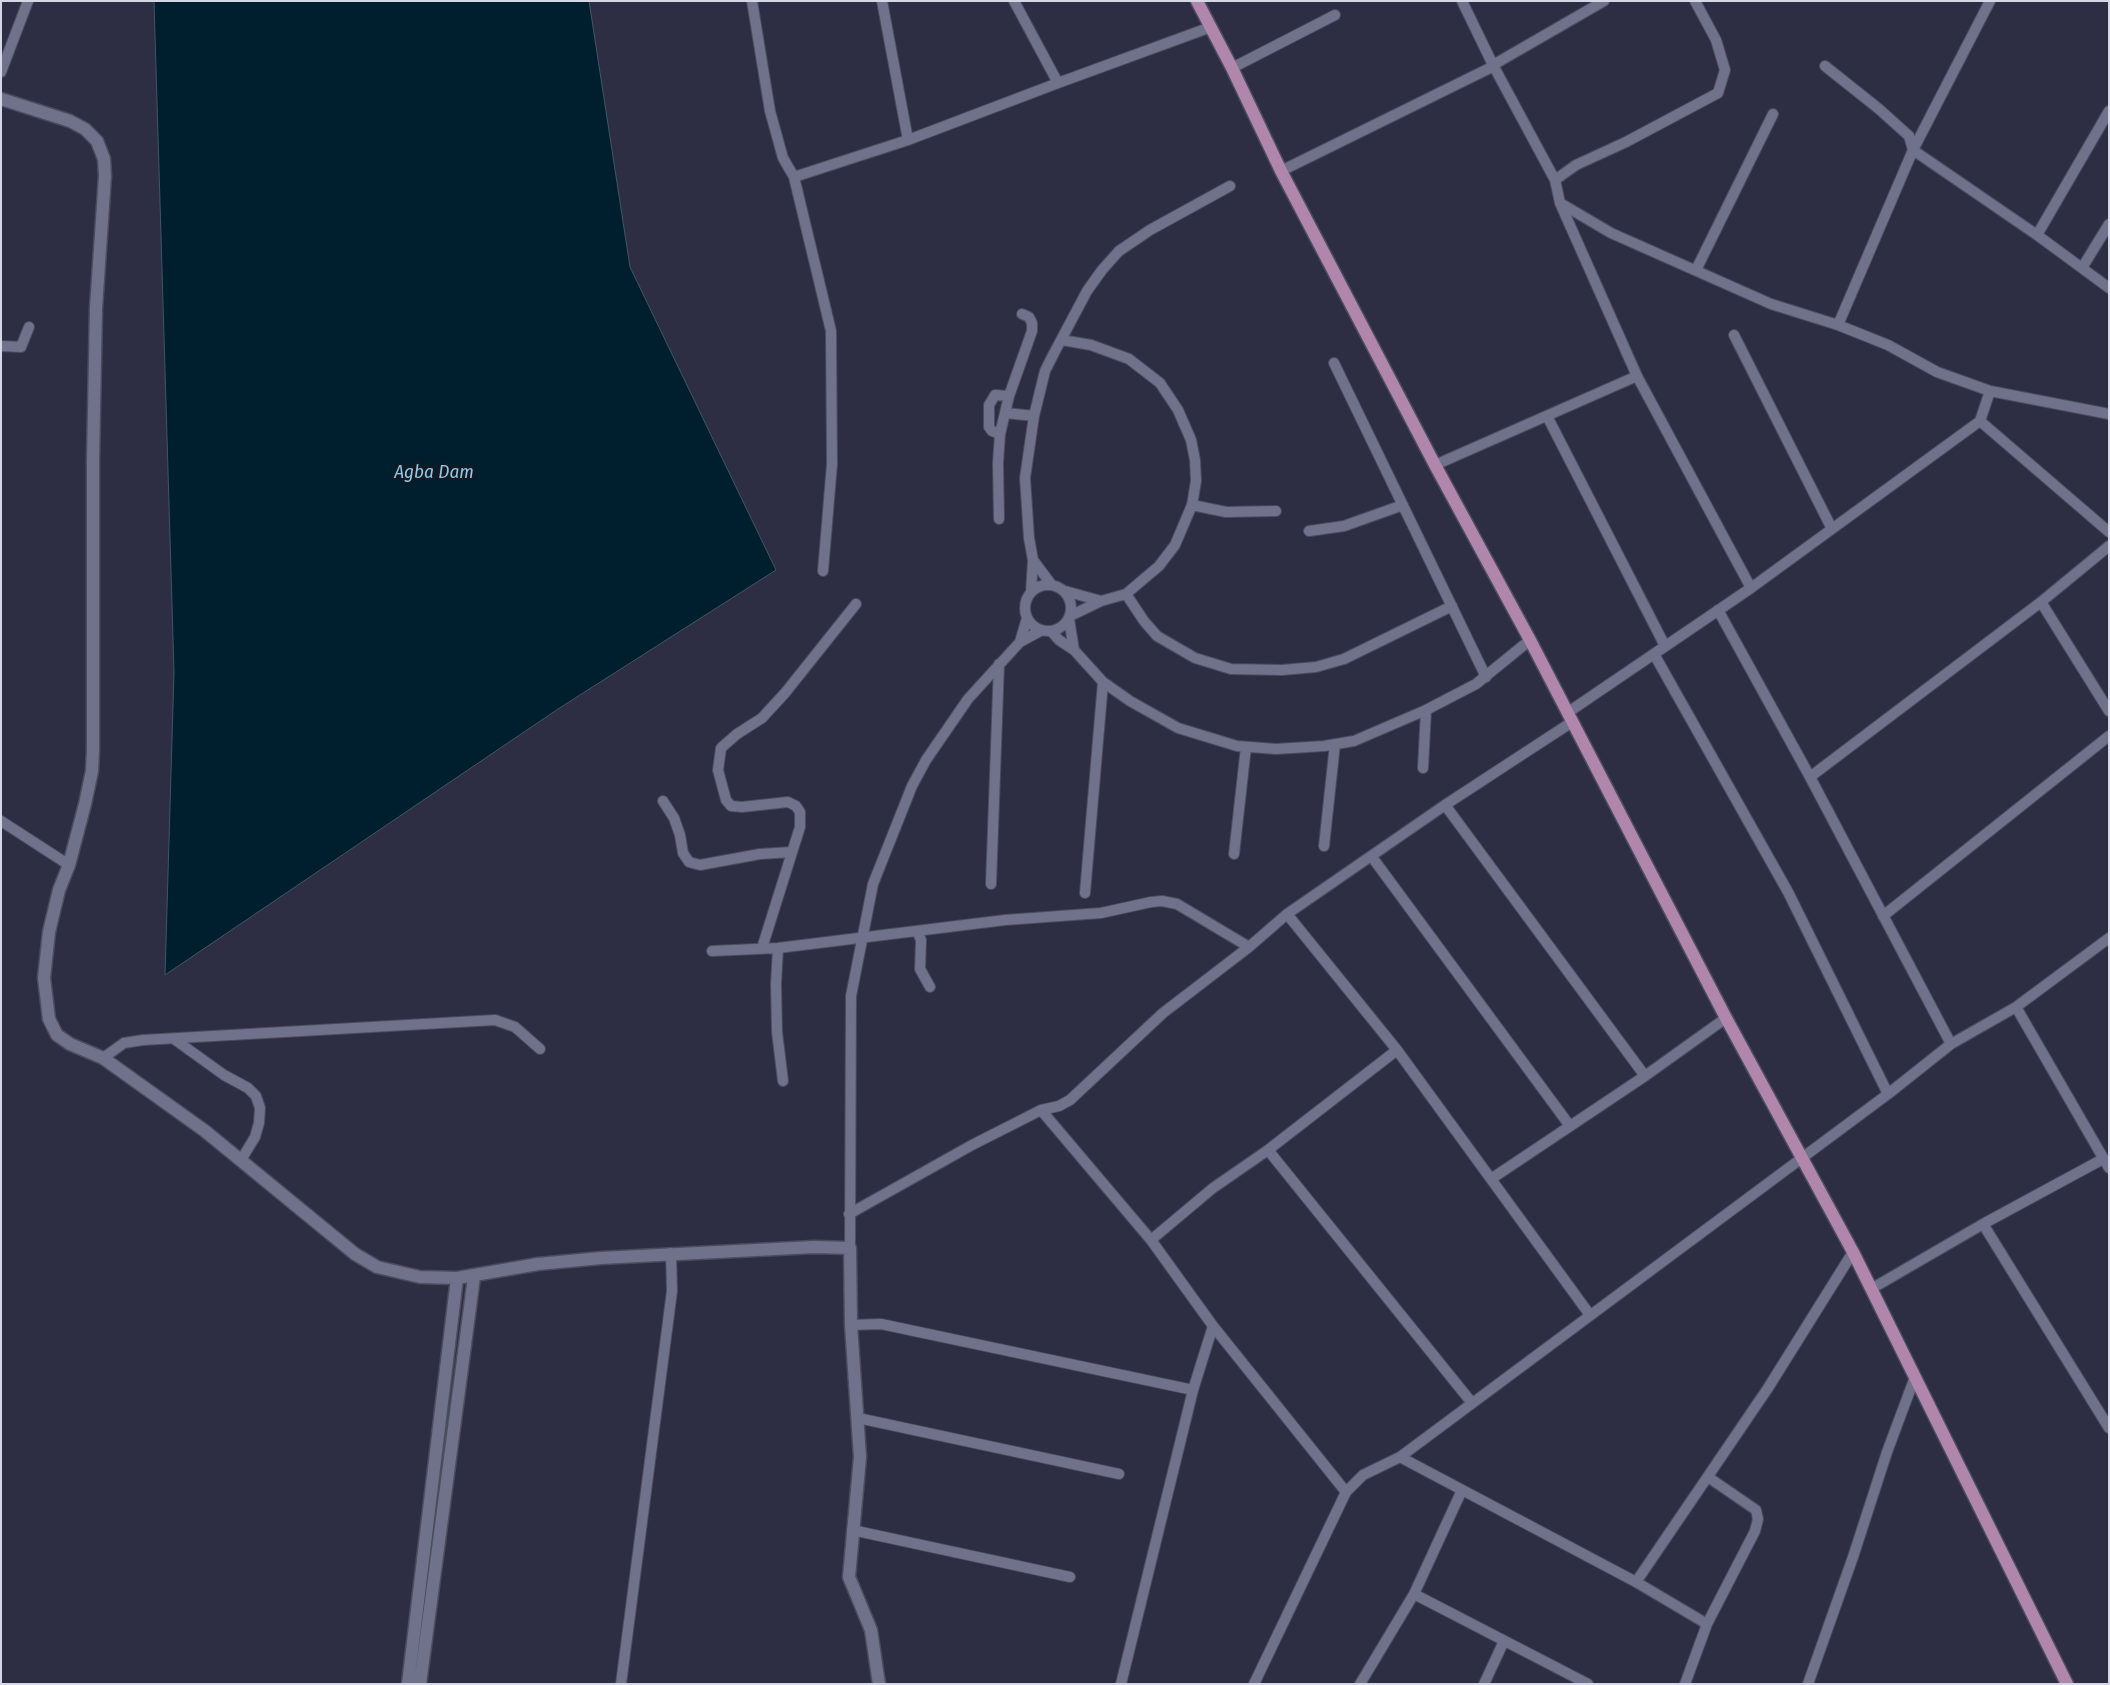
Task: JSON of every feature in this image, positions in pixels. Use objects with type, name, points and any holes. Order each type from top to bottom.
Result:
[{"type":"main road","points":[[1197,1],[1232,68],[1281,171],[1530,640],[1726,1018],[1853,1252],[2067,1684]]},
{"type":"street","points":[[1,72],[28,1]]},
{"type":"street","points":[[752,1],[770,111],[783,158],[794,177],[831,331],[832,464],[823,570]]},
{"type":"street","points":[[882,1],[908,140]]},
{"type":"street","points":[[1014,1],[1058,83]]},
{"type":"street","points":[[1462,1],[1493,66],[1555,180],[1560,203],[1637,376],[1751,588]]},
{"type":"street","points":[[1281,171],[1493,66],[1604,1]]},
{"type":"street","points":[[1555,180],[1576,165],[1626,142],[1718,93],[1725,70],[1716,40],[1695,1]]},
{"type":"street","points":[[1838,325],[1913,150],[1987,3]]},
{"type":"street","points":[[1232,68],[1335,15]]},
{"type":"street","points":[[794,177],[908,140],[1210,27]]},
{"type":"street","points":[[1825,66],[1879,109],[1909,136],[1913,150],[2037,235],[2109,288]]},
{"type":"street","points":[[1,99],[70,121],[85,129],[97,141],[104,159],[105,176],[96,308],[93,461],[92,771],[70,865],[59,890],[48,941],[44,978],[49,1019],[57,1035],[70,1044],[103,1058],[205,1131],[355,1254],[377,1266],[420,1277],[457,1278],[474,1277],[538,1264],[671,1254],[814,1247],[850,1248]]},
{"type":"street","points":[[2037,235],[2109,111]]},
{"type":"street","points":[[1696,270],[1773,114]]},
{"type":"street","points":[[1020,642],[1027,618],[1026,602],[1031,592],[1033,560],[1029,538],[1025,478],[1034,416],[1046,371],[1087,291],[1119,251],[1150,230],[1230,186]]},
{"type":"street","points":[[1560,203],[1611,233],[1771,304],[1838,325],[1888,344],[1938,372],[1990,391],[2109,414]]},
{"type":"street","points":[[2082,268],[2109,224]]},
{"type":"street","points":[[999,519],[998,463],[1000,434],[1009,396],[1032,331],[1032,323],[1029,317],[1022,314]]},
{"type":"street","points":[[1,346],[21,347],[29,327]]},
{"type":"street","points":[[1734,335],[1832,529]]},
{"type":"street","points":[[879,1684],[871,1630],[849,1577],[859,1463],[858,1418],[851,1325],[852,996],[873,884],[912,786],[926,760],[968,700],[1020,642],[1046,631],[1061,628],[1070,618],[1101,601],[1126,594],[1159,566],[1175,545],[1192,505],[1196,481],[1195,460],[1191,440],[1178,410],[1160,383],[1130,359],[1091,345],[1062,340]]},
{"type":"street","points":[[1334,363],[1486,677]]},
{"type":"street","points":[[1435,464],[1637,376]]},
{"type":"street","points":[[850,1214],[972,1145],[1041,1110],[1059,1106],[1070,1100],[1163,1013],[1249,948],[1288,914],[1570,717],[1665,646],[1751,588],[1980,421],[1990,391]]},
{"type":"street","points":[[1000,434],[992,431],[989,427],[990,405],[995,395],[1009,396]]},
{"type":"street","points":[[1006,413],[1034,416]]},
{"type":"street","points":[[1547,416],[1665,646]]},
{"type":"street","points":[[1980,421],[2109,532]]},
{"type":"street","points":[[1192,505],[1226,512],[1276,511]]},
{"type":"street","points":[[1309,532],[1344,526],[1403,505]]},
{"type":"street","points":[[1810,777],[2041,602],[2109,546]]},
{"type":"street","points":[[1033,560],[1051,584],[1065,591],[1101,601]]},
{"type":"street","points":[[1031,592],[1040,586],[1051,584]]},
{"type":"street","points":[[1065,591],[1072,605],[1070,618],[1074,650]]},
{"type":"street","points":[[1126,594],[1144,621],[1157,636],[1195,658],[1231,669],[1282,670],[1316,667],[1344,659],[1452,606]]},
{"type":"street","points":[[2041,602],[2109,711]]},
{"type":"street","points":[[762,948],[800,827],[800,812],[796,806],[788,802],[742,807],[732,806],[726,800],[718,770],[721,748],[737,734],[762,718],[785,693],[856,604]]},
{"type":"street","points":[[1718,610],[1810,777],[1951,1044]]},
{"type":"street","points":[[1027,618],[1036,628],[1046,631],[1074,650],[1103,682],[1130,701],[1178,728],[1246,747],[1276,748],[1354,741],[1426,710],[1469,688],[1486,677],[1530,640]]},
{"type":"street","points":[[1654,654],[1788,892],[1888,1094]]},
{"type":"street","points":[[991,884],[999,664]]},
{"type":"street","points":[[1085,893],[1103,682]]},
{"type":"street","points":[[1423,768],[1426,710]]},
{"type":"street","points":[[1883,916],[2109,736]]},
{"type":"street","points":[[1324,846],[1335,744]]},
{"type":"street","points":[[1234,854],[1246,747]]},
{"type":"street","points":[[663,801],[674,818],[680,835],[683,853],[689,862],[700,864],[760,854],[792,852]]},
{"type":"street","points":[[1446,805],[1645,1076]]},
{"type":"street","points":[[1,821],[70,865]]},
{"type":"street","points":[[1372,857],[1570,1126]]},
{"type":"street","points":[[712,951],[778,948],[1005,920],[1101,912],[1151,902],[1176,904],[1249,948]]},
{"type":"street","points":[[1288,914],[1397,1050],[1590,1315]]},
{"type":"street","points":[[917,931],[921,940],[920,969],[930,987]]},
{"type":"street","points":[[1254,1684],[1346,1492],[1363,1475],[1400,1457],[1888,1094],[1951,1044],[2016,1007],[2109,938]]},
{"type":"street","points":[[778,948],[776,984],[777,1032],[783,1081]]},
{"type":"street","points":[[1871,1289],[1983,1224],[2106,1163],[2016,1007]]},
{"type":"street","points":[[1491,1180],[1645,1076],[1726,1018]]},
{"type":"street","points":[[103,1058],[124,1043],[495,1020],[515,1027],[540,1049]]},
{"type":"street","points":[[174,1039],[217,1071],[248,1088],[256,1096],[260,1108],[259,1123],[255,1137],[241,1160]]},
{"type":"street","points":[[1151,1240],[1213,1188],[1268,1150],[1397,1050]]},
{"type":"street","points":[[1041,1110],[1151,1240],[1213,1326],[1346,1492]]},
{"type":"street","points":[[1268,1150],[1472,1402]]},
{"type":"street","points":[[1983,1224],[2109,1428]]},
{"type":"street","points":[[1636,1582],[1768,1388],[1853,1252]]},
{"type":"street","points":[[621,1684],[672,1291],[671,1254]]},
{"type":"street","points":[[420,1684],[474,1277]]},
{"type":"street","points":[[408,1684],[457,1278]]},
{"type":"street","points":[[851,1325],[881,1324],[1193,1390]]},
{"type":"street","points":[[1121,1684],[1193,1390],[1213,1326]]},
{"type":"street","points":[[1808,1684],[1853,1557],[1887,1452],[1915,1377]]},
{"type":"street","points":[[858,1418],[1119,1474]]},
{"type":"street","points":[[1400,1457],[1636,1582],[1707,1624]]},
{"type":"street","points":[[1685,1684],[1707,1624],[1755,1531],[1758,1519],[1756,1510],[1708,1477]]},
{"type":"street","points":[[1360,1684],[1414,1594],[1462,1490]]},
{"type":"street","points":[[852,1530],[1070,1577]]},
{"type":"street","points":[[1414,1594],[1588,1684]]},
{"type":"street","points":[[1484,1684],[1504,1641]]},
{"type":"water","name":"Agba Dam","points":[[154,1],[589,1],[630,267],[776,570],[558,709],[165,975],[174,672]]}]
